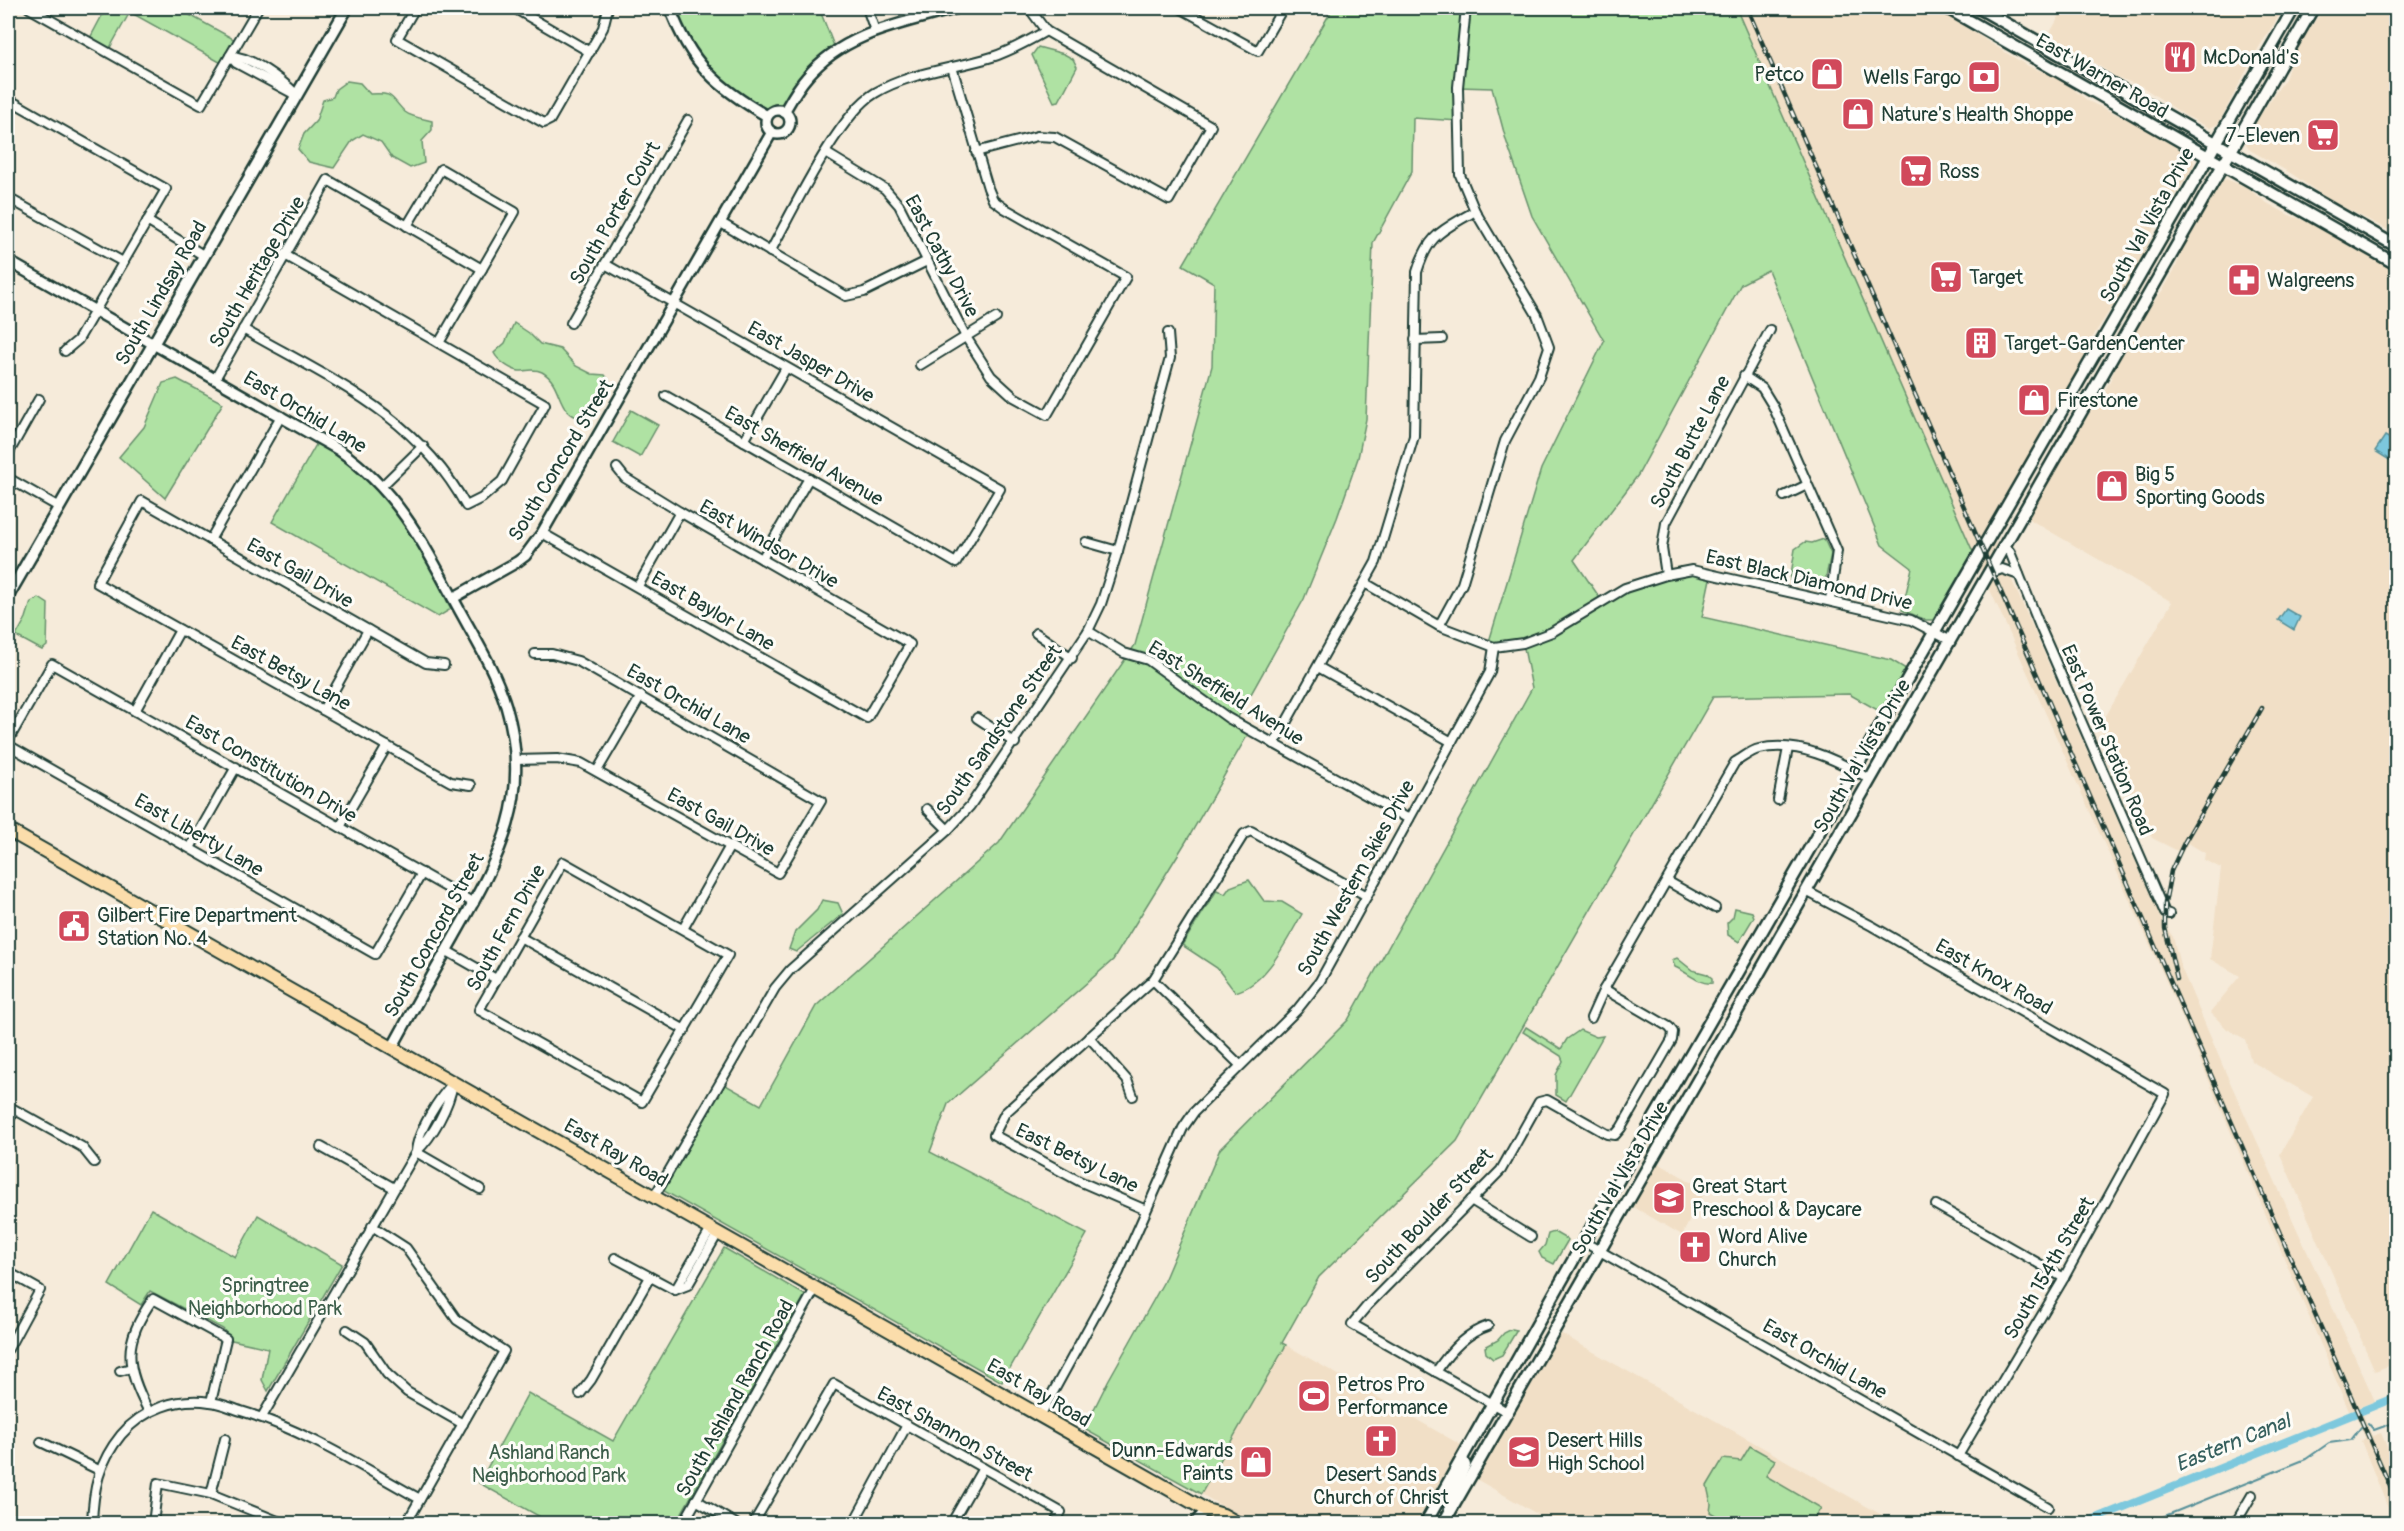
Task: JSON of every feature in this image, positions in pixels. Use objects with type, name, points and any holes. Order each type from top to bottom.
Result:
[{"type":"main road","name":"South Lindsay Road","points":[[8,597],[11,581],[59,507],[347,8]]},
{"type":"main road","name":"East Warner Road","points":[[1947,8],[2397,264]]},
{"type":"main road","name":"East Warner Road","points":[[1979,8],[2397,246]]},
{"type":"main road","name":"South Val Vista Drive","points":[[1425,1524],[1584,1242],[2206,157],[2294,8]]},
{"type":"main road","name":"South Val Vista Drive","points":[[1443,1523],[2313,8]]},
{"type":"main road","points":[[2045,64],[2053,49]]},
{"type":"main road","points":[[2351,238],[2359,224]]},
{"type":"main road","points":[[2093,357],[2107,365]]},
{"type":"main road","points":[[2006,508],[2020,517]]},
{"type":"main road","name":"East Ray Road","points":[[8,830],[1206,1510],[1223,1515],[1239,1524]]},
{"type":"main road","points":[[1450,1511],[1449,1499],[1465,1465],[1461,1458]]},
{"type":"main road","name":"East Ray Road","points":[[1206,1510],[1218,1524]]},
{"type":"street","points":[[29,8],[201,105],[258,8]]},
{"type":"street","points":[[415,8],[397,39],[545,123],[550,120],[590,52],[603,28],[608,8]]},
{"type":"street","points":[[514,8],[590,52]]},
{"type":"street","points":[[670,8],[687,46],[710,76],[728,92],[767,116]]},
{"type":"street","points":[[867,8],[875,31]]},
{"type":"street","points":[[784,112],[807,77],[823,61],[851,41],[875,31],[958,8]]},
{"type":"street","points":[[952,67],[976,152],[1037,136],[1055,137],[1169,200],[1211,126],[1046,31],[1029,8]]},
{"type":"street","points":[[1180,8],[1258,51],[1283,8]]},
{"type":"street","points":[[1439,626],[1462,584],[1505,441],[1539,376],[1549,347],[1537,315],[1475,211],[1460,175],[1458,87],[1466,8]]},
{"type":"street","points":[[770,252],[851,113],[874,93],[909,78],[1015,49],[1046,31]]},
{"type":"street","points":[[230,56],[240,56],[283,81],[296,94]]},
{"type":"street","points":[[8,99],[166,189],[78,340],[65,351]]},
{"type":"street","points":[[776,110],[784,112],[789,118],[787,129],[780,133],[772,132],[766,124],[767,116],[776,110]]},
{"type":"street","name":"South Porter Court","points":[[571,322],[688,120]]},
{"type":"street","name":"South Concord Street","points":[[392,1048],[497,860],[507,830],[514,791],[515,760],[511,730],[502,696],[453,598],[517,562],[525,556],[542,533],[772,132]]},
{"type":"street","name":"East Cathy Drive","points":[[826,153],[885,189],[899,205],[966,337],[991,376],[1014,397],[1047,415],[1126,277],[993,200],[976,152]]},
{"type":"street","points":[[439,344],[516,212],[441,169],[407,226],[482,269]]},
{"type":"street","name":"South Heritage Drive","points":[[215,379],[328,180],[407,226]]},
{"type":"street","points":[[8,198],[123,262]]},
{"type":"street","points":[[1274,744],[1376,562],[1414,436],[1416,272],[1423,251],[1436,234],[1475,211]]},
{"type":"street","points":[[147,220],[204,255]]},
{"type":"street","points":[[721,223],[846,296],[864,292],[927,261]]},
{"type":"street","points":[[243,329],[367,400],[396,421],[423,446],[455,485],[466,506],[482,498],[502,481],[545,404],[285,255]]},
{"type":"street","name":"East Orchid Lane","points":[[8,261],[339,450],[382,486],[409,519],[453,598]]},
{"type":"street","name":"East Jasper Drive","points":[[605,264],[1000,489],[956,563]]},
{"type":"street","name":"East Cathy Drive","points":[[966,337],[996,318]]},
{"type":"street","name":"South Butte Lane","points":[[1666,575],[1662,548],[1666,523],[1770,330]]},
{"type":"street","name":"South Sandstone Street","points":[[654,1197],[775,988],[790,970],[948,830],[970,806],[1072,658],[1101,604],[1118,551],[1170,358],[1168,333]]},
{"type":"street","points":[[920,365],[966,337]]},
{"type":"street","points":[[1415,340],[1442,339]]},
{"type":"street","points":[[744,441],[786,368]]},
{"type":"street","points":[[1744,376],[1762,388],[1773,406],[1837,551],[1830,600]]},
{"type":"street","name":"East Sheffield Avenue","points":[[666,396],[956,563]]},
{"type":"street","points":[[8,454],[39,399]]},
{"type":"street","points":[[210,540],[281,416]]},
{"type":"street","points":[[382,486],[423,446]]},
{"type":"street","name":"East Windsor Drive","points":[[617,468],[626,478],[680,512],[910,644],[867,718]]},
{"type":"street","points":[[8,478],[59,507]]},
{"type":"street","points":[[762,559],[808,478]]},
{"type":"street","points":[[1784,496],[1807,485]]},
{"type":"street","name":"East Gail Drive","points":[[97,583],[142,501],[426,663],[444,665]]},
{"type":"street","points":[[638,586],[680,512]]},
{"type":"street","name":"East Baylor Lane","points":[[542,533],[867,718]]},
{"type":"street","points":[[1086,542],[1118,551]]},
{"type":"street","name":"East Power Station Road","points":[[2004,544],[2165,914],[2169,914]]},
{"type":"street","points":[[1987,574],[2002,569],[2019,575]]},
{"type":"street","name":"East Black Diamond Drive","points":[[1365,583],[1439,626],[1494,647],[1523,643],[1552,632],[1624,588],[1666,575],[1692,570],[1911,620],[1949,640]]},
{"type":"street","name":"East Betsy Lane","points":[[97,583],[451,782],[471,785]]},
{"type":"street","points":[[135,711],[180,630]]},
{"type":"street","points":[[323,710],[368,630]]},
{"type":"street","name":"East Sheffield Avenue","points":[[1088,631],[1124,653],[1148,660],[1168,672],[1227,718],[1409,819]]},
{"type":"street","points":[[1036,633],[1072,658]]},
{"type":"street","name":"South Western Skies Drive","points":[[1040,1416],[1119,1272],[1183,1128],[1194,1113],[1240,1065],[1297,1010],[1320,981],[1490,672],[1494,647]]},
{"type":"street","name":"East Orchid Lane","points":[[535,654],[552,654],[578,662],[821,801],[778,873]]},
{"type":"street","name":"East Constitution Drive","points":[[8,743],[52,664],[474,903]]},
{"type":"street","points":[[1318,667],[1452,742]]},
{"type":"street","points":[[597,771],[641,696]]},
{"type":"street","points":[[977,718],[1014,743]]},
{"type":"street","name":"East Liberty Lane","points":[[8,743],[375,954],[422,873]]},
{"type":"street","points":[[340,827],[387,746]]},
{"type":"street","points":[[1778,800],[1788,748]]},
{"type":"street","points":[[1591,1018],[1604,989],[1735,762],[1758,749],[1788,748],[1827,756],[1870,779]]},
{"type":"street","name":"East Gail Drive","points":[[515,760],[557,759],[581,763],[778,873]]},
{"type":"street","points":[[190,848],[236,767]]},
{"type":"street","points":[[927,809],[948,830]]},
{"type":"street","points":[[1133,1096],[1127,1080],[1089,1038],[1153,980],[1244,834],[1251,831],[1367,896]]},
{"type":"street","points":[[520,937],[685,1030],[728,955],[683,929],[729,846]]},
{"type":"street","name":"South Fern Drive","points":[[683,929],[563,862],[479,1010],[642,1102],[685,1030]]},
{"type":"street","points":[[1667,881],[1715,908]]},
{"type":"street","name":"East Knox Road","points":[[1806,891],[2165,1094]]},
{"type":"street","points":[[447,951],[496,979]]},
{"type":"street","points":[[1153,980],[1240,1065]]},
{"type":"street","name":"South Boulder Street","points":[[1436,1372],[1352,1324],[1501,1170],[1539,1102],[1547,1100],[1607,1134],[1615,1135],[1672,1040],[1673,1032],[1669,1027],[1604,989]]},
{"type":"street","name":"East Betsy Lane","points":[[1089,1038],[1005,1113],[994,1135],[1079,1181],[1146,1210]]},
{"type":"street","points":[[262,1417],[416,1152],[417,1141],[444,1092],[453,1083]]},
{"type":"street","name":"South 154th Street","points":[[1958,1456],[2064,1278],[2165,1094]]},
{"type":"street","points":[[8,1122],[11,1108],[82,1147],[94,1162]]},
{"type":"street","points":[[321,1147],[394,1188]]},
{"type":"street","points":[[416,1152],[480,1189]]},
{"type":"street","points":[[1471,1200],[1531,1236]]},
{"type":"street","points":[[1936,1205],[2064,1278]]},
{"type":"street","points":[[372,1226],[406,1248],[457,1320],[504,1351],[406,1524]]},
{"type":"street","points":[[615,1258],[675,1290],[695,1265],[715,1231]]},
{"type":"street","name":"East Orchid Lane","points":[[1584,1242],[2048,1507]]},
{"type":"street","points":[[8,1272],[40,1290],[8,1349]]},
{"type":"street","points":[[580,1394],[591,1380],[650,1277]]},
{"type":"street","name":"South Ashland Ranch Road","points":[[683,1524],[815,1288]]},
{"type":"street","points":[[149,1412],[138,1391],[131,1368],[131,1337],[139,1318],[153,1299],[226,1339],[211,1402]]},
{"type":"street","points":[[1488,1326],[1473,1331],[1436,1372],[1507,1412]]},
{"type":"street","points":[[347,1330],[365,1342],[387,1374],[407,1392],[463,1424]]},
{"type":"street","points":[[120,1371],[131,1368]]},
{"type":"street","name":"East Shannon Street","points":[[753,1524],[834,1384],[1061,1512],[1054,1524]]},
{"type":"street","points":[[92,1524],[93,1495],[99,1470],[109,1451],[128,1426],[149,1412],[165,1405],[189,1401],[211,1402],[262,1417],[303,1435],[420,1499]]},
{"type":"street","points":[[853,1524],[907,1425]]},
{"type":"street","points":[[211,1494],[225,1439]]},
{"type":"street","points":[[41,1442],[99,1470]]},
{"type":"street","points":[[951,1524],[983,1468]]},
{"type":"street","points":[[153,1524],[158,1483],[211,1494],[285,1524]]},
{"type":"street","points":[[2235,1524],[2252,1495]]},
{"type":"street","points":[[696,1500],[736,1524]]},
{"type":"street","points":[[1193,1524],[1206,1510]]},
{"type":"street","points":[[1202,1524],[1206,1510]]},
{"type":"shaded area","points":[[1736,8],[1934,8],[2026,65],[2062,80],[2088,101],[2133,122],[2191,156],[2194,163],[2192,169],[2155,224],[2146,249],[2130,279],[2090,341],[2080,368],[2044,421],[2036,444],[1988,526],[2162,921],[2173,937],[2180,965],[2225,1071],[2375,1401],[2360,1407],[2372,1436],[2381,1433],[2396,1468],[2396,1523],[2394,1523],[2361,1441],[2365,1438],[2354,1410],[2349,1411],[2176,1003],[1973,552]]},
{"type":"shaded area","points":[[2064,8],[2284,8],[2258,49],[2218,124],[2210,128],[2186,116],[2141,86],[2116,77],[2070,47],[2047,38]]},
{"type":"shaded area","points":[[2324,8],[2396,8],[2396,234],[2328,199],[2292,174],[2250,150],[2246,144],[2255,123],[2285,79],[2294,52]]},
{"type":"shaded area","points":[[2226,179],[2246,187],[2267,203],[2289,215],[2311,223],[2396,272],[2396,1363],[2375,1371],[2280,1154],[2313,1097],[2251,1061],[2245,1039],[2227,1029],[2210,1012],[2240,976],[2210,959],[2221,868],[2204,860],[2205,853],[2188,843],[2182,853],[2152,838],[2100,726],[2172,602],[2027,518],[2082,422],[2099,401],[2119,358],[2147,310],[2163,290],[2175,269],[2184,245],[2222,181]]},
{"type":"shaded area","name":"Great Start Preschool & Daycare","points":[[1658,1163],[1706,1190],[1682,1235],[1632,1206]]},
{"type":"shaded area","points":[[1560,1333],[1896,1523],[1553,1523],[1476,1479]]},
{"type":"shaded area","points":[[1286,1345],[1461,1445],[1416,1523],[1252,1523],[1201,1494]]},
{"type":"green space","points":[[106,8],[177,8],[239,42],[225,65],[130,12],[107,53],[88,42]]},
{"type":"green space","points":[[676,8],[819,8],[834,46],[804,72],[782,105],[768,110],[737,94],[710,69],[689,39]]},
{"type":"green space","points":[[1333,8],[1736,8],[1973,552],[1933,620],[1926,620],[1902,610],[1912,568],[1882,545],[1768,270],[1741,284],[1638,475],[1574,560],[1602,601],[1625,588],[1692,570],[1711,574],[1702,617],[1891,660],[1906,669],[1881,712],[1849,694],[1713,697],[1457,1141],[1319,1277],[1282,1343],[1286,1345],[1201,1494],[1084,1429],[1163,1283],[1220,1149],[1348,1020],[1532,688],[1523,643],[1488,645],[1541,469],[1604,341],[1532,216],[1506,140],[1492,88],[1458,87],[1459,121],[1413,118],[1412,171],[1373,243],[1366,419],[1358,458],[1337,518],[1304,599],[1236,721],[1251,729],[1190,835],[1113,960],[948,1104],[930,1152],[1087,1234],[1002,1382],[664,1191],[724,1084],[761,1105],[816,1006],[999,843],[1135,645],[1212,366],[1214,283],[1183,265]]},
{"type":"green space","points":[[1038,47],[1064,54],[1073,59],[1077,67],[1059,101],[1054,102],[1032,55]]},
{"type":"green space","points":[[347,81],[360,83],[370,94],[388,95],[408,114],[432,121],[432,130],[422,141],[424,163],[410,168],[392,158],[381,142],[363,134],[352,141],[334,168],[309,162],[298,149],[304,134],[316,121],[323,100],[333,97],[336,89]]},
{"type":"green space","points":[[514,323],[540,344],[560,349],[576,366],[592,374],[605,375],[610,382],[587,420],[569,412],[554,384],[542,372],[516,370],[505,365],[496,356],[494,353],[505,343]]},
{"type":"green space","points":[[177,379],[223,403],[165,498],[119,457],[144,427],[163,383]]},
{"type":"green space","points":[[631,410],[658,425],[640,457],[613,442]]},
{"type":"green space","points":[[317,443],[356,469],[389,500],[419,545],[451,609],[438,617],[272,522]]},
{"type":"green space","points":[[1824,539],[1831,554],[1825,581],[1820,589],[1790,581],[1795,549],[1805,542],[1812,543]]},
{"type":"green space","points":[[39,598],[48,604],[47,646],[42,650],[16,636],[26,618],[31,602]]},
{"type":"green space","points":[[1249,880],[1264,901],[1282,902],[1302,914],[1266,971],[1246,988],[1235,992],[1217,968],[1182,945],[1217,890],[1225,894],[1230,887]]},
{"type":"green space","points":[[822,900],[838,903],[843,914],[796,952],[789,949],[795,932],[817,910]]},
{"type":"green space","points":[[1735,908],[1752,912],[1754,917],[1739,942],[1728,935],[1727,923],[1733,917]]},
{"type":"green space","points":[[1677,958],[1692,970],[1707,974],[1712,978],[1712,983],[1698,980],[1675,967],[1672,960]]},
{"type":"green space","points":[[1526,1027],[1561,1049],[1567,1039],[1580,1030],[1596,1037],[1603,1036],[1566,1101],[1556,1095],[1556,1075],[1563,1061],[1561,1056],[1523,1032]]},
{"type":"green space","name":"Springtree Neighborhood Park","points":[[151,1209],[235,1257],[258,1215],[342,1264],[268,1391],[262,1380],[268,1348],[232,1340],[223,1329],[150,1291],[141,1305],[109,1285]]},
{"type":"green space","points":[[1554,1232],[1568,1240],[1554,1264],[1542,1258],[1539,1252],[1545,1245],[1548,1234]]},
{"type":"green space","name":"Ashland Ranch Neighborhood Park","points":[[724,1248],[805,1295],[676,1523],[551,1523],[479,1483],[528,1393],[613,1441]]},
{"type":"green space","points":[[1512,1329],[1517,1330],[1502,1355],[1493,1359],[1486,1353],[1485,1347]]},
{"type":"green space","points":[[1750,1446],[1775,1460],[1766,1476],[1821,1508],[1811,1523],[1729,1523],[1710,1512],[1711,1504],[1707,1486],[1723,1459],[1741,1461]]},
{"type":"water","points":[[2385,436],[2396,442],[2391,461],[2375,451]]},
{"type":"water","points":[[2286,609],[2300,617],[2294,630],[2278,620]]},
{"type":"waterway","name":"Eastern Canal","points":[[2082,1524],[2396,1397]]},
{"type":"waterway","points":[[2368,1423],[2374,1430],[2396,1422]]},
{"type":"waterway","points":[[2145,1524],[2306,1459],[2329,1443],[2351,1440],[2361,1427]]},
{"type":"railway","points":[[1747,8],[2396,1500]]},
{"type":"railway","points":[[2177,979],[2165,928],[2165,903],[2171,871],[2184,843],[2262,708]]},
{"type":"place","name":"McDonald's","points":[[2180,57]]},
{"type":"place","name":"Petco","points":[[1827,74]]},
{"type":"place","name":"Wells Fargo","points":[[1984,77]]},
{"type":"place","name":"Nature's Health Shoppe","points":[[1858,114]]},
{"type":"place","name":"7-Eleven","points":[[2323,135]]},
{"type":"place","name":"Ross","points":[[1916,171]]},
{"type":"place","name":"Target","points":[[1946,277]]},
{"type":"place","name":"Walgreens","points":[[2244,280]]},
{"type":"place","name":"Target-GardenCenter","points":[[1981,343]]},
{"type":"place","name":"Firestone","points":[[2034,400]]},
{"type":"place","name":"Big 5 Sporting Goods","points":[[2112,486]]},
{"type":"place","name":"Gilbert Fire Department Station No. 4","points":[[74,926]]},
{"type":"place","name":"Great Start Preschool & Daycare","points":[[1669,1198]]},
{"type":"place","name":"Word Alive Church","points":[[1695,1247]]},
{"type":"place","name":"Petros Pro Performance","points":[[1314,1396]]},
{"type":"place","name":"Desert Sands Church of Christ","points":[[1381,1441]]},
{"type":"place","name":"Desert Hills High School","points":[[1524,1452]]},
{"type":"place","name":"Dunn-Edwards Paints","points":[[1256,1462]]}]
